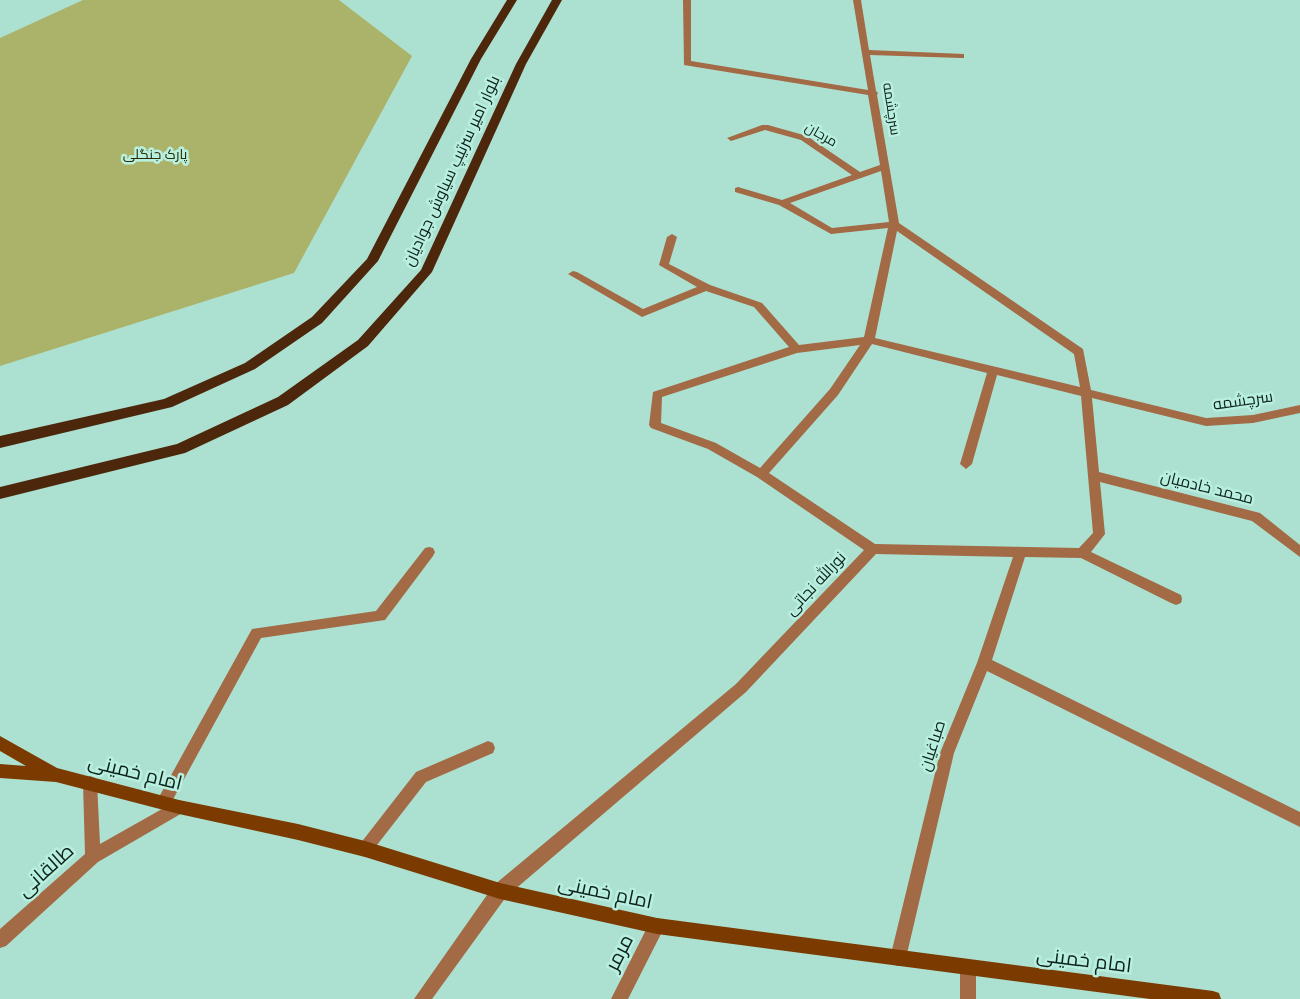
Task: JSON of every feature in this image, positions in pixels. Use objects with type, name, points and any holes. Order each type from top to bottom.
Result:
[{"type":"main road","name":"بلوار امیر سرتیپ سیاوش جوادیان","points":[[0,442],[167,403],[250,366],[317,320],[372,261],[476,59],[512,0]]},
{"type":"main road","name":"بلوار امیر سرتیپ سیاوش جوادیان","points":[[0,494],[180,449],[283,401],[363,344],[426,272],[516,74],[557,0]]},
{"type":"street","points":[[687,0],[687,63],[874,93]]},
{"type":"street","name":"سرچشمه","points":[[857,0],[894,224]]},
{"type":"street","points":[[866,52],[961,56]]},
{"type":"street","name":"مرجان","points":[[731,138],[765,127],[804,138],[858,176]]},
{"type":"street","points":[[782,202],[885,166]]},
{"type":"street","points":[[738,190],[782,202],[831,231],[894,224],[1080,352],[1095,476],[1099,534],[1082,553]]},
{"type":"street","points":[[761,474],[834,392],[869,340],[894,224]]},
{"type":"street","points":[[672,237],[664,265],[706,287],[758,305],[796,349]]},
{"type":"street","points":[[573,274],[642,313],[706,287]]},
{"type":"street","points":[[869,340],[796,349],[657,395],[655,425],[712,446],[761,474],[873,549],[1082,553],[1176,599]]},
{"type":"street","name":"سرچشمه","points":[[869,340],[1206,422],[1253,419],[1300,409]]},
{"type":"street","points":[[966,464],[993,369]]},
{"type":"street","name":"محمد خادمیان","points":[[1095,476],[1256,516],[1300,552]]},
{"type":"street","name":"نورالله نجاتی","points":[[422,999],[500,891],[741,688],[873,549]]},
{"type":"street","name":"صباغیان","points":[[898,958],[947,753],[984,663],[1021,551]]},
{"type":"street","points":[[172,804],[257,633],[380,616],[429,552]]},
{"type":"street","points":[[984,663],[1300,820]]},
{"type":"street","points":[[0,743],[56,776]]},
{"type":"street","points":[[365,849],[421,777],[488,748]]},
{"type":"street","name":"امام خمینی","points":[[0,771],[56,776],[298,832],[365,849],[500,891],[657,926],[1213,999]]},
{"type":"street","points":[[90,783],[93,857]]},
{"type":"street","name":"طالقانی","points":[[0,940],[93,857],[172,804]]},
{"type":"street","name":"مرمر","points":[[620,999],[657,926]]},
{"type":"street","points":[[968,967],[968,999]]},
{"type":"green space","name":"پارک جنگلی","points":[[83,0],[339,0],[412,56],[294,273],[0,366],[0,38]]}]
